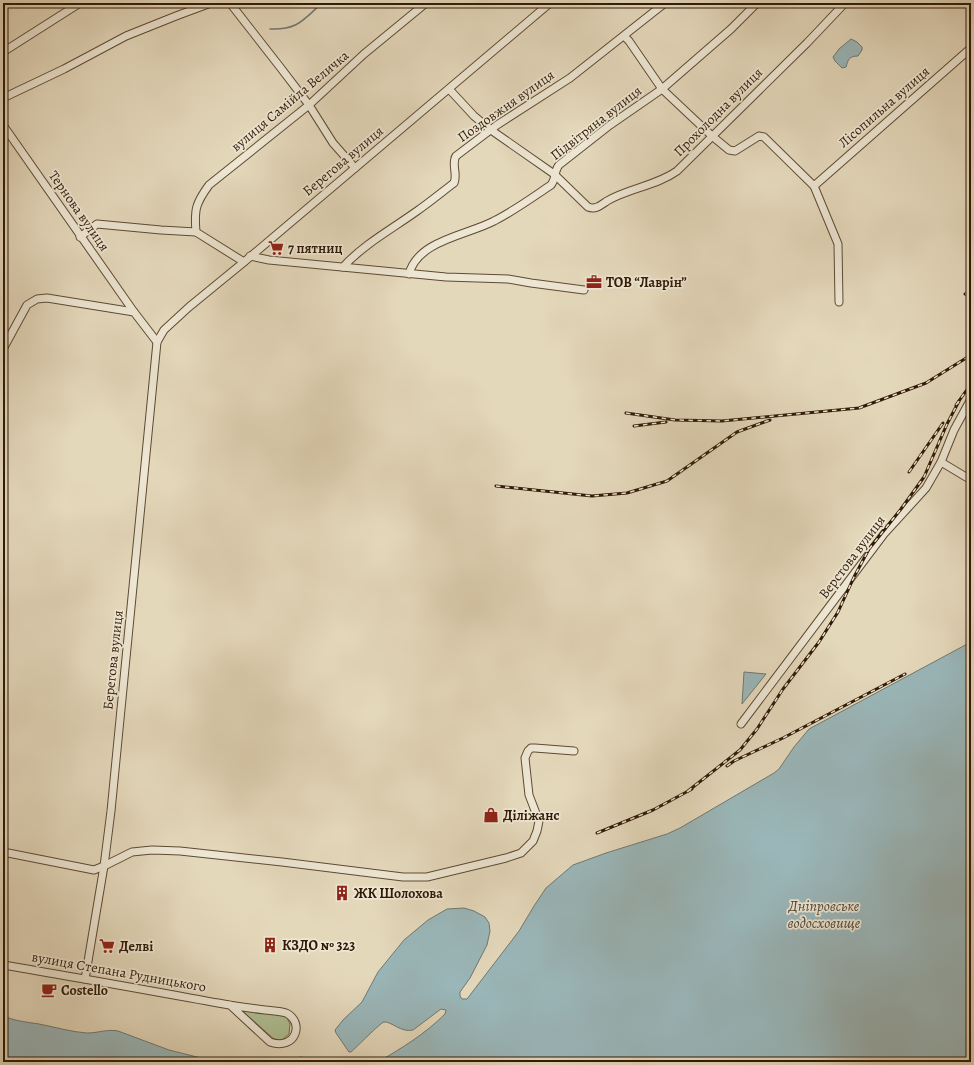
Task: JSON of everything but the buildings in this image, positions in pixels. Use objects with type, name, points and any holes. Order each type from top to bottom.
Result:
[{"type":"street","points":[[3,52],[80,3]]},
{"type":"street","points":[[3,98],[64,69],[126,36],[211,3]]},
{"type":"street","name":"вулиця Самійла Величка","points":[[196,232],[195,216],[199,198],[209,185],[309,105],[364,54],[426,3]]},
{"type":"street","name":"Берегова вулиця","points":[[85,979],[104,866],[111,811],[157,342],[164,330],[174,320],[550,3]]},
{"type":"street","name":"Поздовжня вулиця","points":[[343,267],[349,260],[379,237],[454,183],[455,159],[491,130],[570,78],[665,3]]},
{"type":"street","name":"Підвітряна вулиця","points":[[409,274],[411,268],[421,255],[432,246],[446,239],[492,222],[510,213],[551,185],[554,180],[554,174],[559,165],[662,89],[757,3]]},
{"type":"street","name":"Прохолодна вулиця","points":[[554,174],[590,208],[598,207],[618,195],[668,177],[677,171],[807,43],[845,3]]},
{"type":"street","points":[[232,4],[309,105],[333,142],[355,168]]},
{"type":"street","points":[[624,36],[662,89],[712,136],[732,151],[735,151],[759,136],[764,137],[814,186],[838,244],[838,302]]},
{"type":"street","name":"Лісопильна вулиця","points":[[814,186],[971,48]]},
{"type":"street","points":[[449,89],[474,116],[491,130],[554,174]]},
{"type":"street","name":"Тернова вулиця","points":[[3,125],[134,312]]},
{"type":"street","points":[[80,237],[97,224],[196,232],[244,262]]},
{"type":"street","points":[[250,256],[269,260],[446,278],[508,279],[531,284],[584,290]]},
{"type":"street","points":[[3,349],[27,305],[37,299],[48,298],[134,312],[157,342]]},
{"type":"street","name":"Верстова вулиця","points":[[741,724],[856,574],[884,534],[926,488],[941,462],[954,430],[971,399]]},
{"type":"street","points":[[941,462],[971,480]]},
{"type":"street","points":[[3,852],[94,870],[132,852],[152,850],[180,851],[403,877],[427,876],[506,858],[521,853],[533,841],[539,821],[529,795],[526,779],[525,758],[528,751],[531,748],[535,748],[574,751]]},
{"type":"street","name":"вулиця Степана Рудницького","points":[[3,965],[230,1005],[285,1013],[293,1019],[295,1024],[295,1034],[290,1042],[285,1044],[275,1044],[270,1042],[230,1005]]},
{"type":"green space","points":[[239,1008],[281,1015],[287,1018],[290,1024],[289,1034],[282,1040],[275,1040]]},
{"type":"water","points":[[851,39],[862,47],[862,50],[858,56],[849,59],[846,67],[842,68],[833,57],[839,49]]},
{"type":"water","name":"Дніпровське водосховище","points":[[971,642],[971,1062],[378,1062],[429,1028],[445,1014],[446,1010],[441,1009],[413,1030],[400,1029],[390,1023],[384,1022],[351,1052],[349,1052],[336,1033],[335,1030],[343,1020],[362,1002],[378,972],[404,940],[428,920],[447,909],[464,908],[485,917],[489,923],[490,931],[487,945],[470,978],[460,992],[462,999],[467,999],[519,931],[546,888],[573,865],[667,834],[680,828],[774,773],[779,769],[809,729]]},
{"type":"water","points":[[744,672],[766,674],[742,704]]},
{"type":"water","points":[[3,1016],[69,1031],[91,1033],[110,1030],[118,1031],[169,1050],[201,1058],[229,1062],[34,1062],[26,1057],[3,1061]]},
{"type":"water","points":[[300,1057],[316,1062],[287,1062],[293,1061]]},
{"type":"waterway","points":[[270,29],[294,26],[305,19],[322,3]]},
{"type":"railway","points":[[965,294],[971,293]]},
{"type":"railway","points":[[626,413],[675,420],[722,421],[859,408],[926,383],[971,355]]},
{"type":"railway","points":[[956,405],[971,384]]},
{"type":"railway","points":[[688,791],[740,750],[757,729],[783,689],[819,642],[838,612],[869,549],[924,477],[947,424],[959,401]]},
{"type":"railway","points":[[496,486],[592,496],[627,493],[667,481],[737,432],[770,420]]},
{"type":"railway","points":[[634,426],[666,422]]},
{"type":"railway","points":[[909,472],[943,423]]},
{"type":"railway","points":[[727,766],[734,761],[783,738],[905,674]]},
{"type":"railway","points":[[597,833],[653,810],[692,789]]},
{"type":"place","name":"7 пятниц","points":[[276,248]]},
{"type":"place","name":"ТОВ “Лаврін”","points":[[594,282]]},
{"type":"place","name":"Діліжанс","points":[[491,815]]},
{"type":"place","name":"ЖК Шолохова","points":[[342,893]]},
{"type":"place","name":"КЗДО № 323","points":[[270,945]]},
{"type":"place","name":"Делві","points":[[107,946]]},
{"type":"place","name":"Costello","points":[[49,990]]}]
